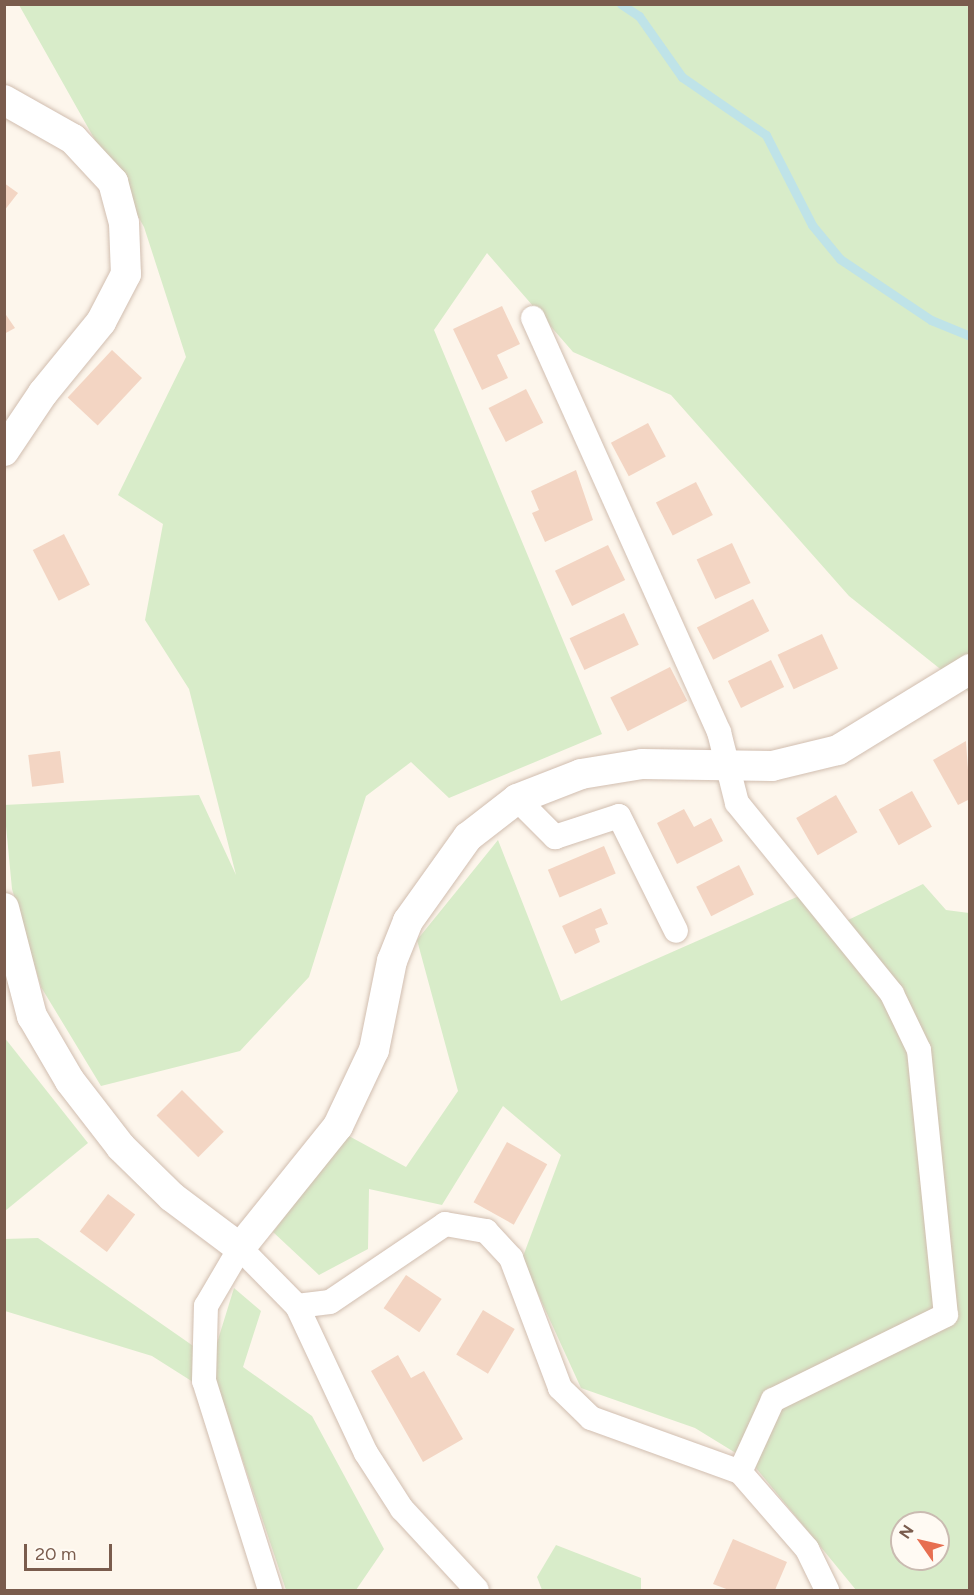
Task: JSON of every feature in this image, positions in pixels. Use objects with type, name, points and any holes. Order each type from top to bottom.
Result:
[{"type":"street","points":[[4,100],[73,139],[113,182],[123,223],[126,274],[101,322],[42,393],[4,451]]},
{"type":"street","points":[[533,318],[719,732],[725,768],[737,803],[892,994],[919,1050],[946,1315],[773,1400],[740,1472]]},
{"type":"street","points":[[270,1590],[204,1381],[206,1306],[240,1248],[338,1126],[374,1050],[392,960],[408,921],[468,837],[517,799],[581,774],[642,764],[725,768],[772,766],[838,750],[969,669]]},
{"type":"street","points":[[517,799],[555,837],[619,816],[676,931]]},
{"type":"street","points":[[4,908],[32,1016],[70,1081],[121,1147],[158,1183],[240,1248],[297,1306],[366,1452],[402,1509],[477,1590]]},
{"type":"street","points":[[297,1306],[330,1302],[445,1224],[486,1231],[511,1258],[560,1388],[591,1418],[740,1472],[807,1549],[827,1590]]},
{"type":"green space","points":[[19,5],[969,5],[969,692],[849,596],[671,395],[573,352],[487,253],[434,330],[602,734],[449,798],[411,762],[366,796],[309,977],[240,1051],[101,1086],[41,987],[12,889],[4,805],[199,795],[236,875],[189,689],[145,620],[163,524],[118,495],[186,357],[144,227]]},
{"type":"green space","points":[[498,840],[561,1001],[799,896],[846,921],[923,884],[946,910],[969,913],[969,1590],[856,1590],[752,1463],[695,1428],[581,1388],[522,1259],[561,1155],[503,1106],[442,1205],[369,1189],[368,1249],[319,1275],[273,1232],[347,1135],[406,1167],[458,1091],[417,940]]},
{"type":"green space","points":[[4,1037],[88,1143],[5,1211],[4,1211]]},
{"type":"green space","points":[[38,1238],[212,1359],[234,1288],[261,1311],[243,1367],[312,1416],[384,1549],[356,1590],[286,1590],[223,1401],[152,1356],[5,1311],[4,1239]]},
{"type":"green space","points":[[556,1545],[641,1578],[641,1590],[542,1590],[537,1577]]},
{"type":"building","points":[[4,183],[18,193],[4,211]]},
{"type":"building","points":[[502,306],[520,344],[497,355],[508,378],[482,390],[453,329]]},
{"type":"building","points":[[4,312],[15,328],[4,334]]},
{"type":"building","points":[[112,350],[142,378],[98,425],[68,398]]},
{"type":"building","points":[[526,389],[543,423],[506,442],[489,408]]},
{"type":"building","points":[[648,423],[666,457],[629,476],[611,443]]},
{"type":"building","points":[[576,470],[593,520],[545,542],[532,513],[539,510],[531,491]]},
{"type":"building","points":[[696,482],[713,515],[673,535],[656,502]]},
{"type":"building","points":[[64,534],[90,585],[59,601],[33,550]]},
{"type":"building","points":[[732,543],[751,583],[715,599],[697,559]]},
{"type":"building","points":[[608,545],[625,580],[572,606],[555,571]]},
{"type":"building","points":[[753,599],[769,631],[713,660],[697,628]]},
{"type":"building","points":[[624,613],[639,645],[584,670],[570,638]]},
{"type":"building","points":[[822,634],[838,668],[794,689],[778,655]]},
{"type":"building","points":[[771,660],[784,687],[741,708],[728,681]]},
{"type":"building","points":[[670,667],[687,701],[628,731],[610,697]]},
{"type":"building","points":[[966,741],[970,799],[958,805],[933,760]]},
{"type":"building","points":[[60,751],[64,783],[32,787],[28,755]]},
{"type":"building","points":[[912,791],[932,827],[899,845],[879,809]]},
{"type":"building","points":[[836,795],[858,832],[818,855],[796,818]]},
{"type":"building","points":[[684,809],[694,827],[711,818],[723,841],[677,864],[657,823]]},
{"type":"building","points":[[604,846],[616,874],[560,897],[548,870]]},
{"type":"building","points":[[739,865],[754,894],[711,916],[696,887]]},
{"type":"building","points":[[601,908],[608,924],[595,929],[600,942],[575,954],[562,926]]},
{"type":"building","points":[[182,1090],[224,1132],[198,1157],[157,1115]]},
{"type":"building","points":[[507,1142],[547,1164],[514,1225],[474,1202]]},
{"type":"building","points":[[108,1194],[135,1214],[107,1252],[80,1232]]},
{"type":"building","points":[[406,1275],[442,1299],[419,1332],[384,1308]]},
{"type":"building","points":[[483,1310],[515,1329],[488,1374],[456,1355]]},
{"type":"building","points":[[398,1355],[411,1378],[424,1371],[463,1439],[423,1462],[371,1371]]},
{"type":"building","points":[[733,1539],[787,1562],[775,1590],[729,1590],[713,1584]]},
{"type":"waterway","points":[[621,4],[639,16],[682,77],[766,135],[812,225],[840,259],[931,320],[970,336]]}]
